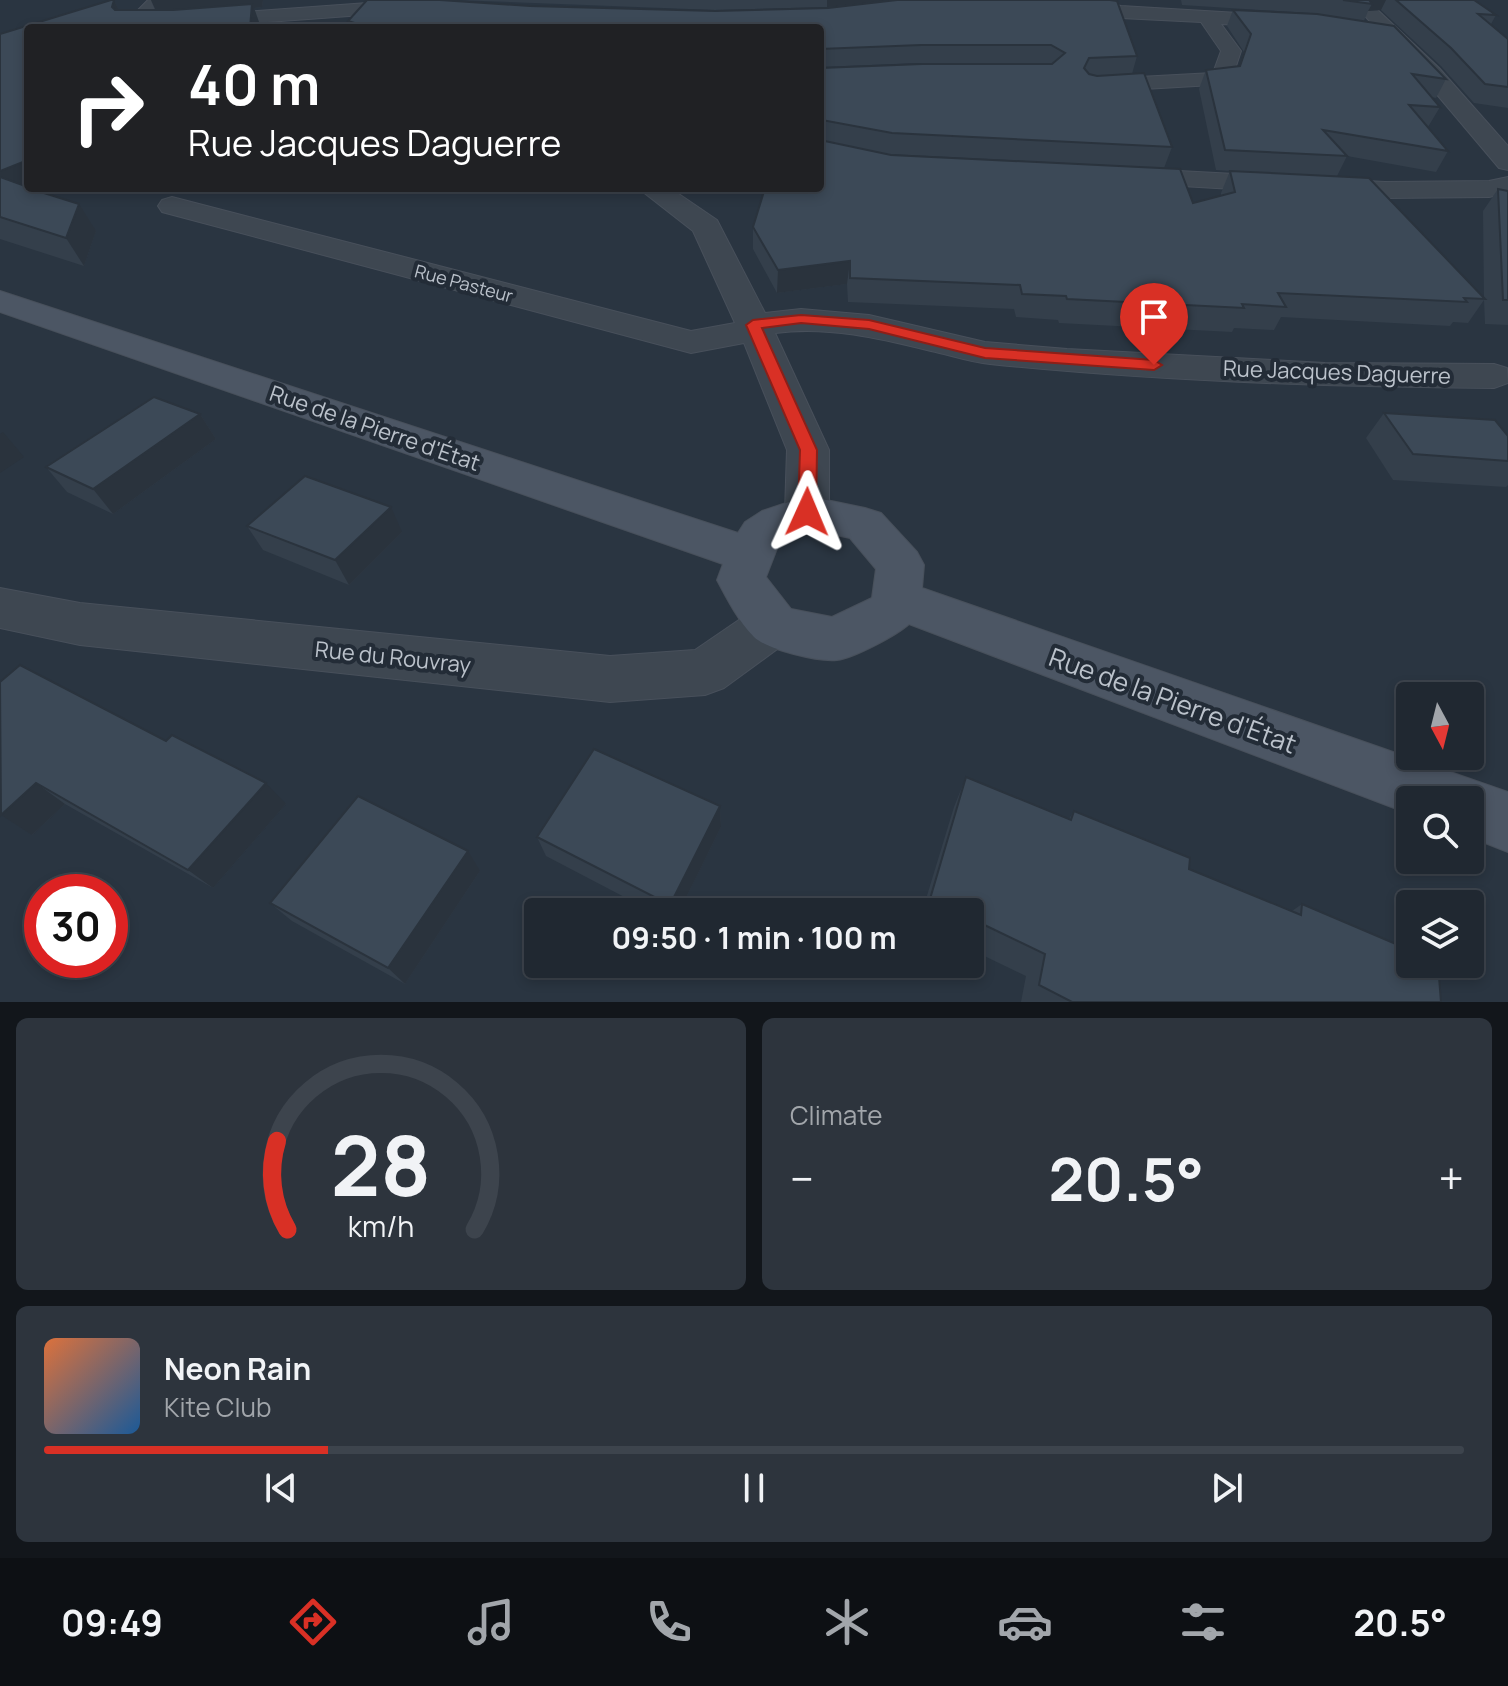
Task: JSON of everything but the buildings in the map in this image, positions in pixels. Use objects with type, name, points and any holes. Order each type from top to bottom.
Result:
[{"type":"street","points":[[135,24],[149,7],[162,0]]},
{"type":"street","points":[[1057,0],[1121,12],[1303,23]]},
{"type":"street","points":[[1358,1],[1431,73],[1508,162]]},
{"type":"street","points":[[161,24],[402,5],[437,6]]},
{"type":"street","points":[[1092,85],[1222,79],[1231,51],[1208,19]]},
{"type":"street","points":[[1356,26],[1393,36]]},
{"type":"street","points":[[1102,175],[1385,190],[1489,189],[1508,185]]},
{"type":"street","points":[[658,192],[706,226],[755,328],[808,450],[807,512]]},
{"type":"street","name":"Rue Pasteur","points":[[172,206],[691,342],[755,328]]},
{"type":"street","name":"Rue de la Pierre d'État","points":[[0,301],[750,555]]},
{"type":"street","name":"Rue Jacques Daguerre","points":[[755,328],[801,319],[869,325],[985,353],[1067,360],[1325,375],[1494,376]]},
{"type":"street","points":[[807,512],[865,525],[900,565],[897,599],[890,612],[836,639],[789,632],[773,624],[741,580],[758,535],[778,522],[807,512]]},
{"type":"street","name":"Rue de la Pierre d'État","points":[[897,599],[1410,786]]},
{"type":"street","name":"Rue du Rouvray","points":[[0,608],[80,624],[610,679],[705,672],[773,624]]},
{"type":"street","points":[[1484,813],[1508,822]]},
{"type":"route","points":[[807,512],[808,450],[753,325],[801,319],[869,325],[985,353],[1154,365]]}]
